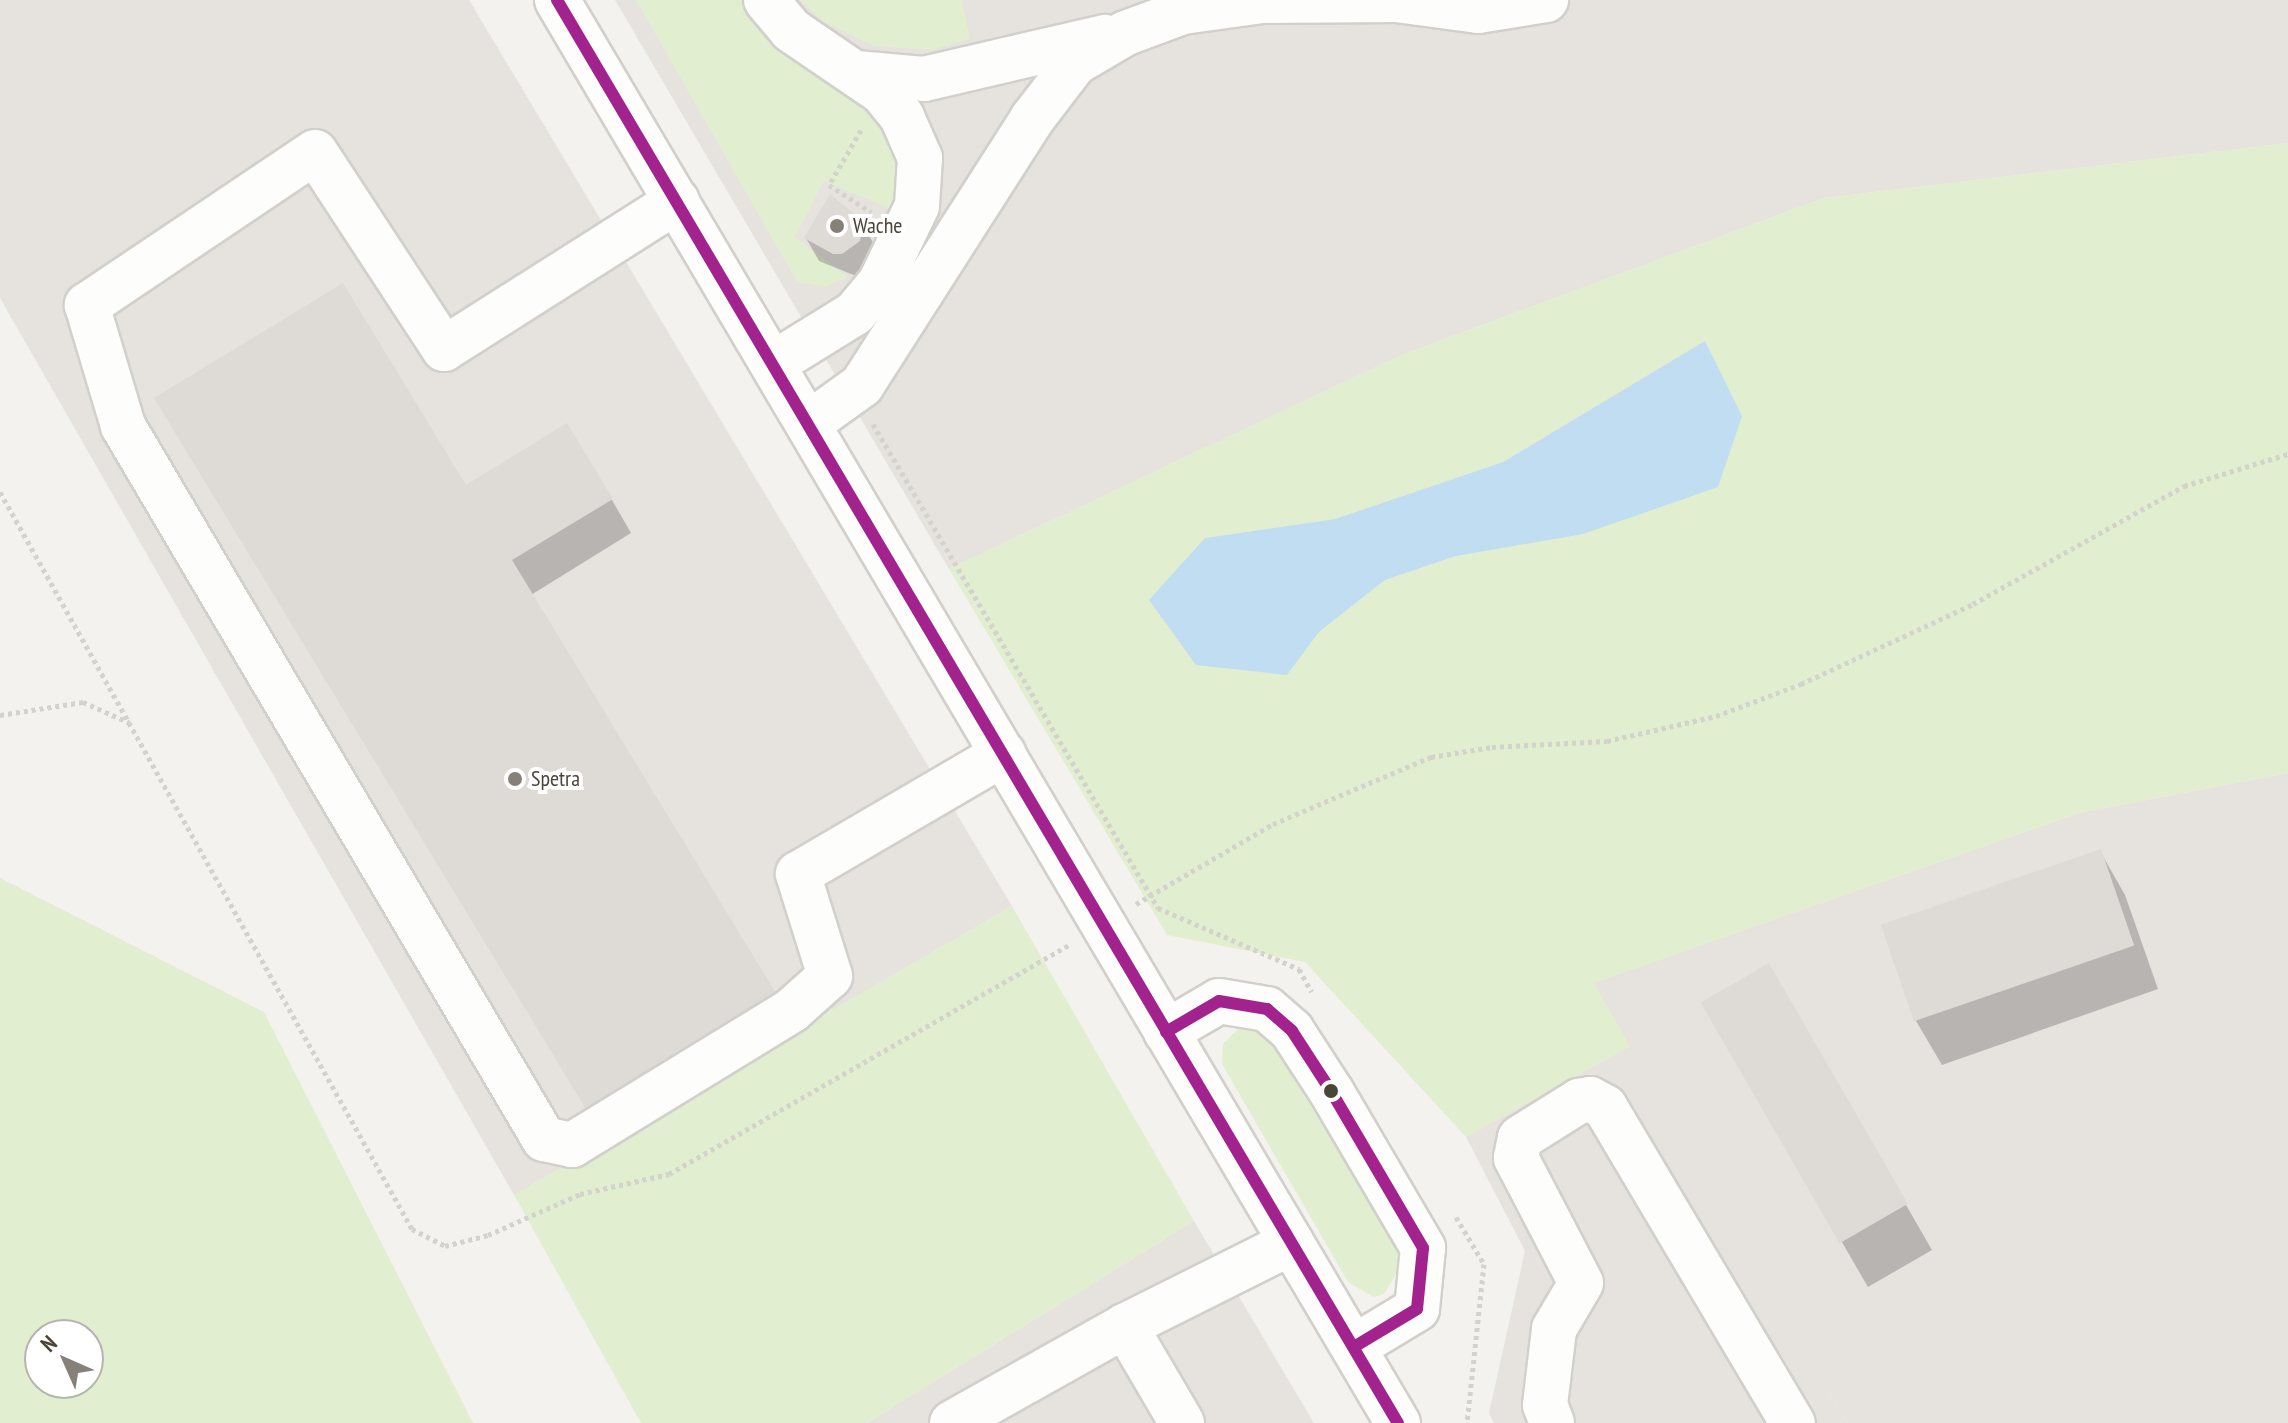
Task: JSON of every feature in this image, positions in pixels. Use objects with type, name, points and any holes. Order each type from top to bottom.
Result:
[{"type":"street","points":[[557,0],[1398,1423]]},
{"type":"street","points":[[766,0],[791,30],[882,92],[908,131],[920,158],[917,206],[890,265],[855,313],[774,363]]},
{"type":"street","points":[[856,73],[924,79],[1126,33],[1183,12],[1262,1],[1396,0],[1478,11],[1546,0]]},
{"type":"street","points":[[808,424],[855,391],[1032,119],[1075,63],[1126,33]]},
{"type":"street","points":[[677,201],[444,349],[315,152],[87,305],[123,426],[544,1139],[572,1145],[792,1010],[830,976],[798,874],[1003,754]]},
{"type":"street","points":[[1166,1032],[1219,1001],[1267,1009],[1292,1031],[1331,1091],[1423,1248],[1417,1309],[1354,1347]]},
{"type":"street","points":[[1552,1423],[1545,1405],[1554,1329],[1581,1283],[1516,1158],[1520,1138],[1579,1101],[1590,1099],[1605,1107],[1793,1423]]},
{"type":"street","points":[[952,1423],[1125,1326],[1291,1243]]},
{"type":"street","points":[[1125,1326],[1182,1423]]},
{"type":"path","points":[[855,391],[1158,908],[1299,969],[1314,995]]},
{"type":"path","points":[[0,492],[412,1229],[445,1246],[488,1235],[580,1194],[669,1174],[1273,824],[1431,757],[1492,747],[1607,741],[1716,716],[1801,684],[1973,604],[2184,486],[2288,454]]},
{"type":"path","points":[[0,715],[83,702],[131,723]]},
{"type":"path","points":[[1453,1212],[1484,1264],[1467,1423]]},
{"type":"shaded area","points":[[0,0],[469,0],[1012,906],[514,1195],[0,298]]},
{"type":"shaded area","points":[[615,0],[2288,0],[2288,143],[1824,198],[1399,356],[949,569]]},
{"type":"shaded area","points":[[1683,20],[1738,28],[1770,67],[1785,108],[1787,167],[1764,200],[1426,334],[1196,436],[983,541],[939,455],[924,388],[944,321],[986,266],[1040,252],[1085,268],[1072,202],[1080,151],[1109,105],[1171,75],[1251,51],[1347,41],[1421,55],[1477,55],[1618,36]]},
{"type":"shaded area","points":[[2288,773],[2288,1423],[1847,1423],[1593,983],[2079,813]]},
{"type":"shaded area","points":[[1630,1046],[1847,1423],[1494,1423],[1489,1413],[1525,1251],[1466,1137]]},
{"type":"shaded area","points":[[1194,1221],[1314,1423],[867,1423]]},
{"type":"green space","points":[[636,0],[741,0],[774,46],[872,109],[896,144],[901,182],[897,212],[824,181],[795,237],[848,277],[824,287],[797,282]]},
{"type":"green space","points":[[800,0],[962,0],[970,39],[931,50],[875,46],[823,22]]},
{"type":"green space","points":[[2288,143],[2288,773],[2079,813],[1594,983],[1630,1046],[1466,1137],[1305,962],[1167,935],[949,569],[1399,356],[1824,198]],"holes":[[[1705,342],[1456,556],[1385,580],[1319,632],[1287,675],[1205,538],[1335,519],[1503,462]]]},
{"type":"green space","points":[[0,878],[264,1012],[473,1423],[0,1423]]},
{"type":"green space","points":[[1012,906],[1194,1221],[867,1423],[641,1423],[514,1195]]},
{"type":"green space","points":[[1239,1028],[1266,1032],[1301,1064],[1290,1072],[1371,1205],[1382,1199],[1400,1251],[1398,1271],[1384,1294],[1373,1297],[1348,1282],[1222,1064],[1223,1044]]},
{"type":"water","points":[[1705,341],[1742,416],[1718,487],[1583,534],[1456,556],[1385,580],[1319,632],[1287,675],[1196,665],[1149,600],[1205,538],[1335,519],[1503,462]]},
{"type":"building","name":"Wache","points":[[830,194],[863,221],[860,241],[842,254],[833,254],[804,238]]},
{"type":"building","name":"Spetra","points":[[343,283],[466,485],[567,423],[613,499],[512,560],[779,998],[589,1114],[154,398]]},
{"type":"building","points":[[2101,849],[2134,945],[1914,1021],[1881,925]]},
{"type":"building","points":[[1769,963],[1908,1204],[1840,1243],[1701,1002]]},
{"type":"transit line","points":[[557,0],[1398,1423]]},
{"type":"transit line","points":[[1166,1032],[1219,1001],[1267,1009],[1292,1031],[1331,1091],[1423,1248],[1417,1309],[1354,1347]]},
{"type":"place","name":"Wache","points":[[837,226]]},
{"type":"place","name":"Spetra","points":[[515,779]]}]
